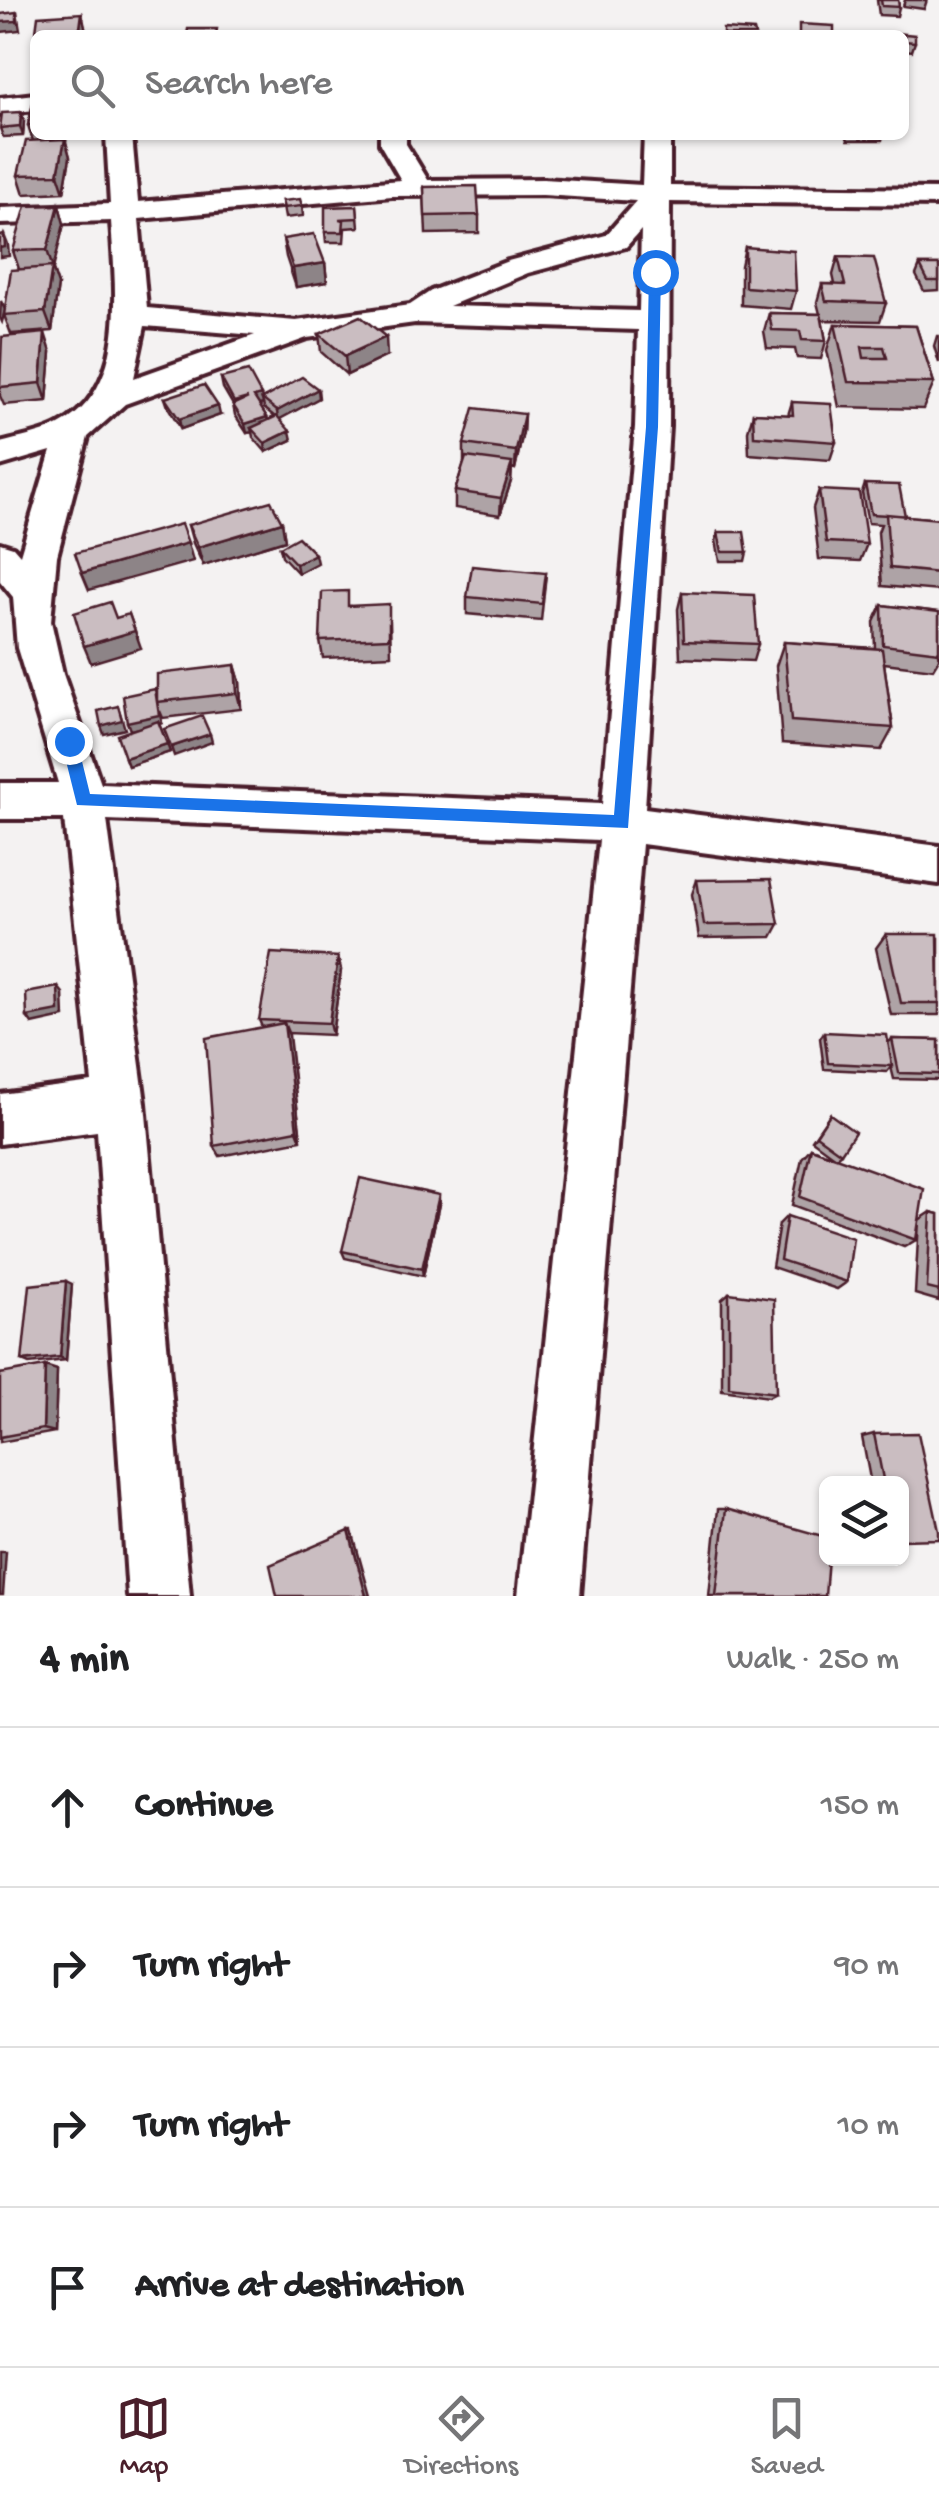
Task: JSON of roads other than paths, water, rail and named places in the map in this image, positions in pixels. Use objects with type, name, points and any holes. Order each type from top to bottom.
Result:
[{"type":"street","points":[[0,106],[30,103]]},
{"type":"street","points":[[113,397],[132,316],[119,140]]},
{"type":"street","points":[[392,140],[419,187]]},
{"type":"street","points":[[549,1596],[622,823],[652,427],[657,140]]},
{"type":"street","points":[[0,216],[122,212],[419,187],[939,197]]},
{"type":"street","points":[[416,314],[442,296],[518,267],[616,241],[657,194]]},
{"type":"street","points":[[132,316],[302,329],[416,314],[654,321]]},
{"type":"street","points":[[0,456],[72,433],[113,397],[302,329]]},
{"type":"street","points":[[16,592],[72,433]]},
{"type":"street","points":[[0,556],[69,741],[83,800],[120,1102],[147,1398],[159,1596]]},
{"type":"street","points":[[0,801],[83,800],[622,823],[939,865]]},
{"type":"street","points":[[0,1119],[120,1102]]}]
